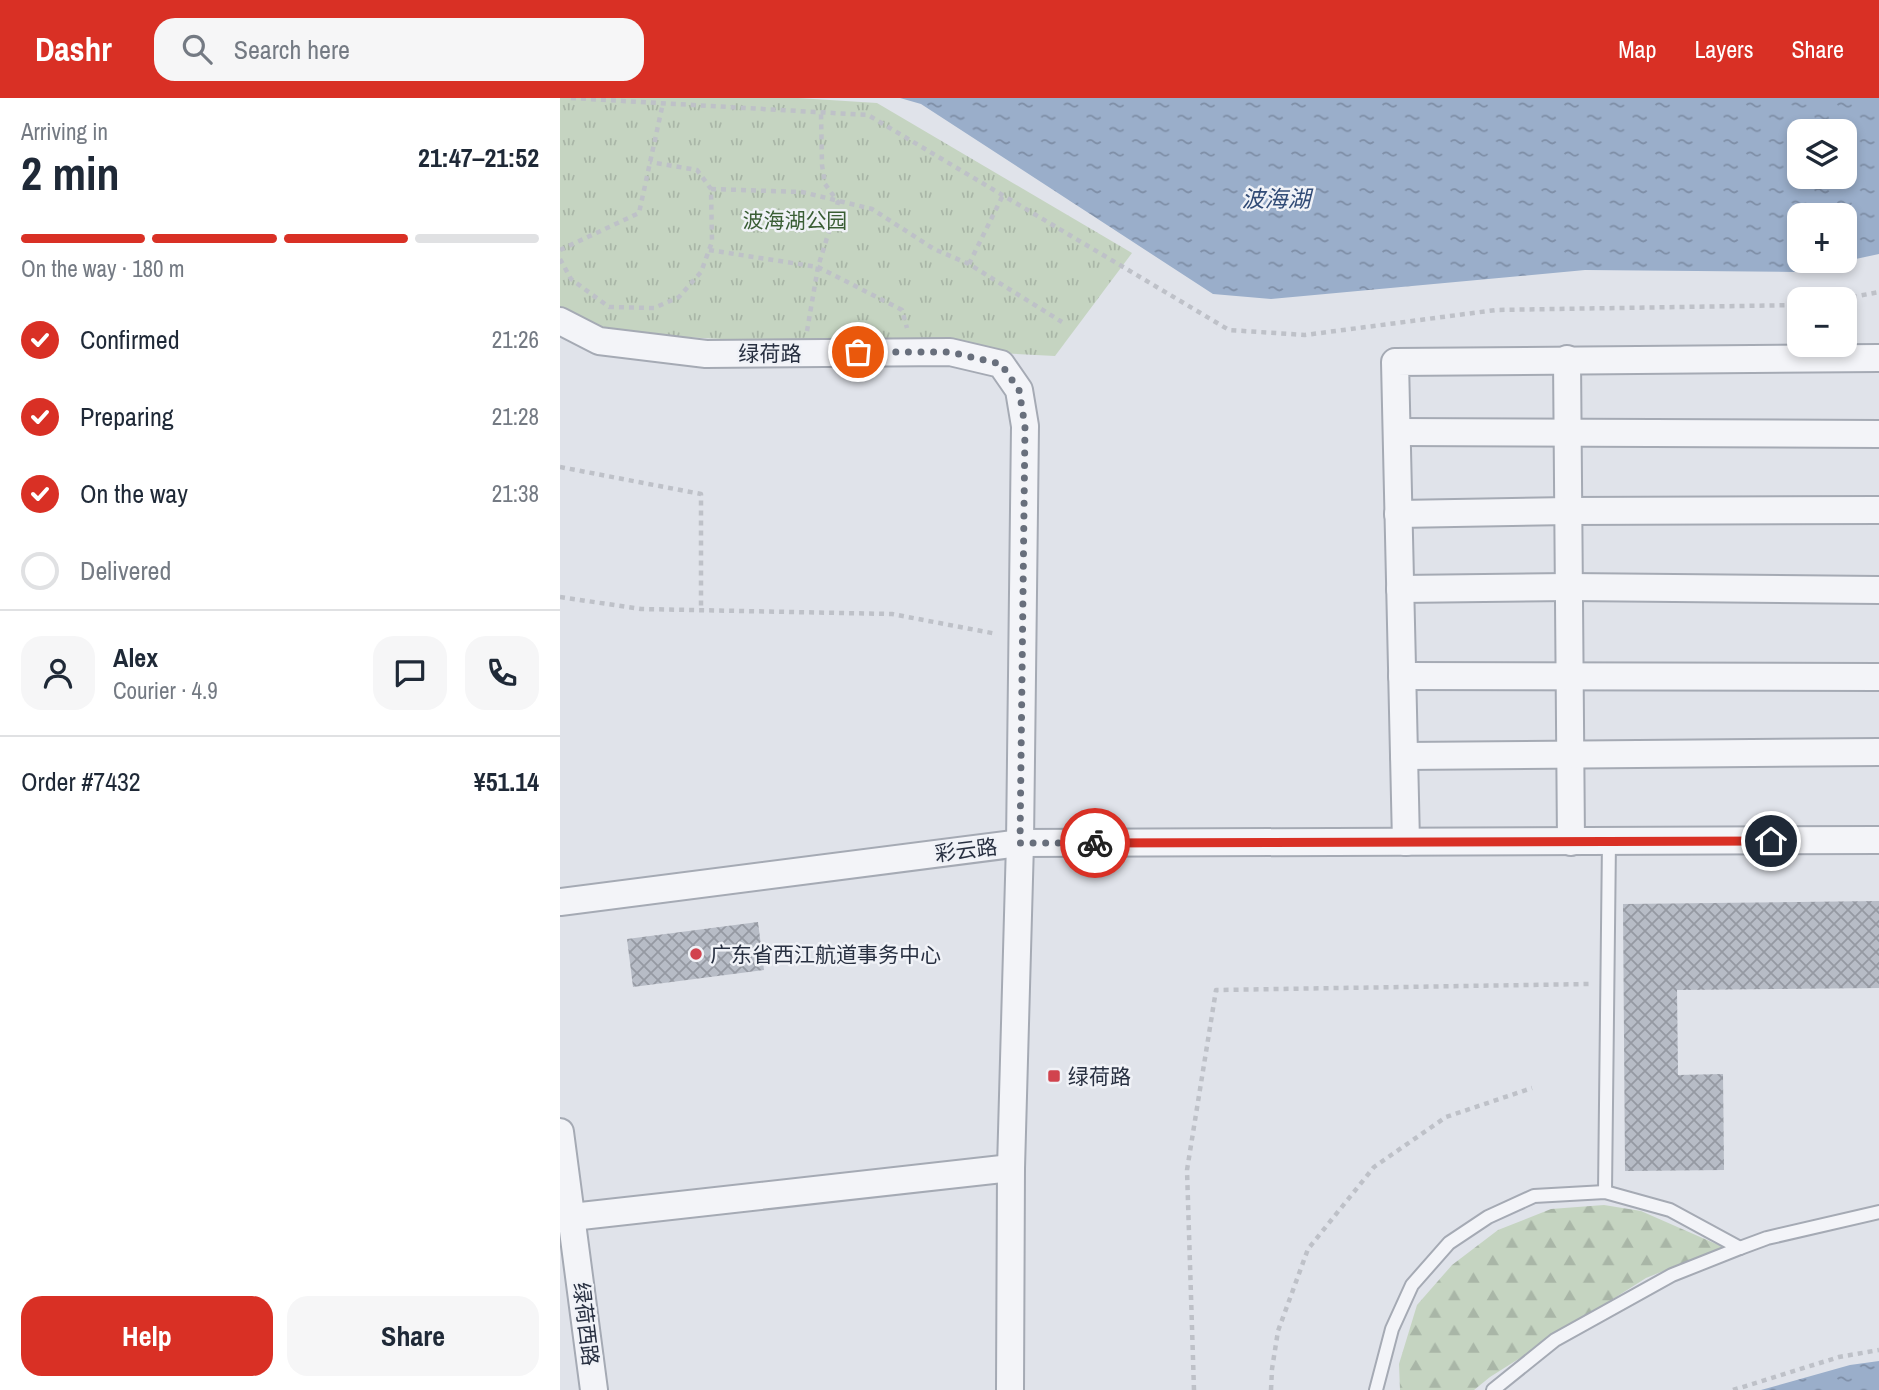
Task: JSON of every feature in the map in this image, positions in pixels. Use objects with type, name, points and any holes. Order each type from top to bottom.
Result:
[{"type":"street","name":"绿荷路","points":[[560,321],[599,341],[706,354],[950,352],[1001,364],[1019,390],[1025,426],[1010,1390]]},
{"type":"street","points":[[1406,842],[1395,362],[1879,358]]},
{"type":"street","points":[[1567,359],[1571,842]]},
{"type":"street","points":[[1397,432],[1879,434]]},
{"type":"street","points":[[1398,514],[1879,510]]},
{"type":"street","points":[[1400,589],[1569,587],[1879,590]]},
{"type":"street","points":[[1402,676],[1879,677]]},
{"type":"street","points":[[1404,756],[1879,752]]},
{"type":"street","name":"彩云路","points":[[560,902],[1020,843],[1879,840]]},
{"type":"street","name":"绿荷西路","points":[[560,1132],[594,1390]]},
{"type":"street","points":[[572,1217],[1012,1168]]},
{"type":"lane","points":[[1605,1192],[1609,841]]},
{"type":"lane","points":[[1376,1390],[1392,1329],[1412,1285],[1449,1242],[1488,1217],[1534,1196],[1605,1192],[1670,1210],[1740,1248]]},
{"type":"lane","points":[[1493,1390],[1555,1340],[1672,1275],[1767,1238],[1879,1212]]},
{"type":"path","points":[[570,98],[868,116],[1229,330],[1305,335],[1496,310],[1787,305]]},
{"type":"path","points":[[560,250],[639,213],[663,103]]},
{"type":"path","points":[[821,113],[825,184],[838,202]]},
{"type":"path","points":[[560,259],[571,279],[610,307],[654,308],[679,297],[701,272],[712,242],[711,189],[697,170],[650,162]]},
{"type":"path","points":[[711,189],[802,192],[872,208],[934,249],[969,264],[1062,322]]},
{"type":"path","points":[[969,264],[1003,195]]},
{"type":"path","points":[[803,353],[818,267],[838,202]]},
{"type":"path","points":[[709,250],[818,267],[902,310],[914,352]]},
{"type":"path","points":[[1857,296],[1879,292]]},
{"type":"path","points":[[560,467],[701,494],[701,610]]},
{"type":"path","points":[[560,597],[641,609],[892,614],[1023,639]]},
{"type":"path","points":[[1194,1390],[1187,1170],[1216,990],[1608,984]]},
{"type":"path","points":[[1271,1390],[1278,1331],[1308,1249],[1374,1167],[1446,1117],[1532,1088]]},
{"type":"path","points":[[1733,1390],[1839,1357],[1879,1350]]},
{"type":"green space","name":"波海湖公园","points":[[560,98],[798,98],[877,103],[1132,253],[1055,356],[683,337],[598,329],[560,308]]},
{"type":"green space","points":[[1604,1205],[1641,1211],[1723,1247],[1646,1278],[1490,1377],[1474,1390],[1400,1390],[1399,1364],[1417,1305],[1452,1265],[1498,1230],[1551,1209]]},
{"type":"water","name":"波海湖","points":[[900,98],[1879,98],[1879,254],[1857,259],[1857,203],[1787,203],[1787,272],[1585,270],[1271,299],[1213,294],[921,104]]},
{"type":"water","points":[[1879,1361],[1879,1390],[1761,1390],[1850,1365]]},
{"type":"building","points":[[1879,901],[1879,988],[1677,990],[1678,1075],[1723,1074],[1724,1170],[1625,1171],[1623,904]]},
{"type":"building","name":"广东省西江航道事务中心","points":[[758,922],[764,970],[633,987],[627,939]]},
{"type":"way so far","points":[[858,352],[950,352],[1001,364],[1019,390],[1025,426],[1020,843],[1095,843]]},
{"type":"place","name":"广东省西江航道事务中心","points":[[696,954]]},
{"type":"place","name":"绿荷路","points":[[1054,1076]]},
{"type":"route","points":[[1095,843],[1771,841]]}]
